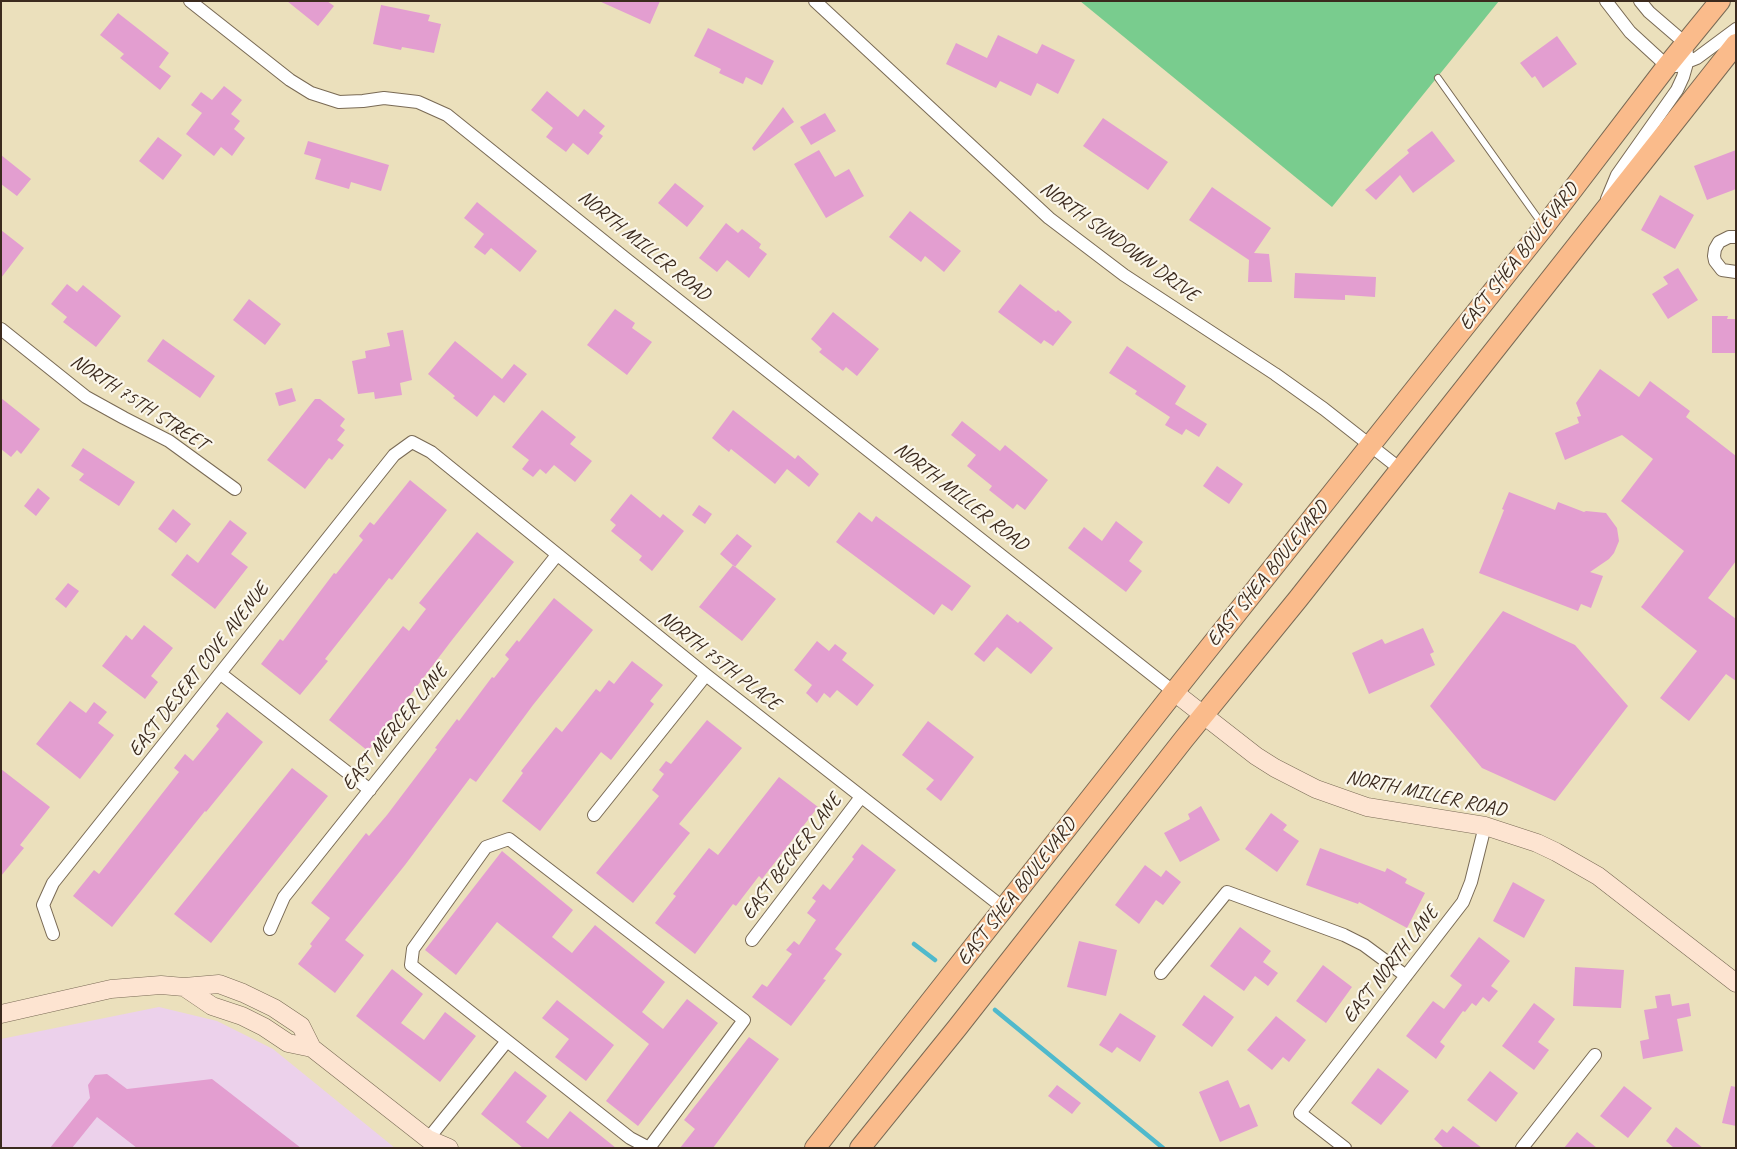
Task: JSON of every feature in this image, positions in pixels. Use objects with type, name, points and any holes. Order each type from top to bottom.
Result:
[{"type":"main road","name":"EAST SHEA BOULEVARD","points":[[815,1148],[1174,692],[1544,227],[1666,66],[1686,53],[1720,1]]},
{"type":"main road","name":"EAST SHEA BOULEVARD","points":[[860,1148],[1736,44]]},
{"type":"street","name":"NORTH MILLER ROAD","points":[[190,1],[290,80],[311,93],[339,102],[384,98],[418,102],[447,115],[626,259],[1203,715],[1275,768],[1339,799],[1390,812],[1485,826],[1537,843],[1598,876],[1736,984]]},
{"type":"street","name":"NORTH SUNDOWN DRIVE","points":[[815,1],[1049,218],[1124,275],[1275,374],[1400,468]]},
{"type":"street","points":[[1606,1],[1630,32],[1666,66]]},
{"type":"street","points":[[1600,217],[1617,175],[1677,90],[1683,77],[1686,53],[1640,1]]},
{"type":"street","points":[[1686,53],[1710,49],[1736,30]]},
{"type":"street","points":[[1736,237],[1729,237],[1719,242],[1714,256],[1715,261],[1722,270],[1731,273],[1736,272]]},
{"type":"street","name":"NORTH 75TH STREET","points":[[1,328],[86,397],[169,441],[235,489]]},
{"type":"street","name":"NORTH 75TH PLACE","points":[[412,442],[431,452],[706,675],[1004,908]]},
{"type":"street","name":"EAST DESERT COVE AVENUE","points":[[53,934],[43,904],[53,883],[394,455],[412,442]]},
{"type":"street","name":"EAST MERCER LANE","points":[[270,929],[284,897],[557,556]]},
{"type":"street","points":[[221,674],[370,790]]},
{"type":"street","points":[[594,815],[706,675]]},
{"type":"street","name":"EAST BECKER LANE","points":[[752,940],[861,797]]},
{"type":"street","name":"EAST NORTH LANE","points":[[1345,1148],[1300,1113],[1463,902],[1472,882],[1485,826]]},
{"type":"street","points":[[509,839],[744,1020],[649,1148],[630,1138],[411,965],[413,949],[486,847],[509,839]]},
{"type":"street","points":[[1161,973],[1227,892],[1364,945],[1406,976]]},
{"type":"street","points":[[1,1014],[111,989],[161,985],[184,987],[212,1006],[242,1016],[264,1027],[288,1043],[312,1048],[430,1144],[450,1148]]},
{"type":"street","points":[[430,1144],[507,1041]]},
{"type":"street","points":[[1522,1148],[1595,1055]]},
{"type":"lane","points":[[1438,78],[1544,227]]},
{"type":"shaded area","points":[[159,1007],[217,1021],[273,1049],[395,1148],[1,1148],[1,1039]]},
{"type":"green space","points":[[1080,1],[1499,1],[1332,207]]},
{"type":"building","points":[[287,1],[327,1],[334,6],[318,26]]},
{"type":"building","points":[[599,1],[660,1],[650,24]]},
{"type":"building","points":[[381,5],[430,15],[428,21],[441,24],[434,53],[402,47],[401,50],[373,44]]},
{"type":"building","points":[[118,13],[169,53],[159,67],[171,76],[160,90],[120,58],[124,54],[100,35]]},
{"type":"building","points":[[708,28],[774,61],[762,85],[746,77],[743,84],[719,73],[721,69],[694,56]]},
{"type":"building","points":[[998,35],[1037,54],[1042,44],[1075,60],[1058,94],[1037,83],[1031,96],[1000,81],[996,88],[946,64],[956,43],[987,58]]},
{"type":"building","points":[[1557,36],[1577,64],[1543,88],[1535,76],[1532,78],[1520,63]]},
{"type":"building","points":[[224,86],[242,100],[231,114],[240,121],[234,129],[245,138],[232,156],[221,147],[214,156],[186,134],[202,113],[191,105],[201,92],[212,100]]},
{"type":"building","points":[[547,91],[578,117],[584,109],[605,126],[599,133],[603,136],[588,155],[573,143],[566,152],[546,137],[553,128],[531,110]]},
{"type":"building","points":[[783,107],[794,122],[754,151],[752,148]]},
{"type":"building","points":[[825,113],[836,131],[811,145],[800,127]]},
{"type":"building","points":[[1103,118],[1168,162],[1148,190],[1083,146]]},
{"type":"building","points":[[1432,131],[1455,161],[1413,193],[1400,175],[1376,200],[1365,190],[1409,153],[1407,150]]},
{"type":"building","points":[[158,137],[182,155],[163,180],[139,161]]},
{"type":"building","points":[[308,141],[389,165],[381,191],[351,182],[349,189],[315,179],[321,159],[304,154]]},
{"type":"building","points":[[819,150],[835,177],[849,169],[864,196],[826,218],[794,164]]},
{"type":"building","points":[[1736,150],[1736,189],[1707,200],[1694,166]]},
{"type":"building","points":[[1,155],[31,179],[17,196],[1,184]]},
{"type":"building","points":[[675,183],[704,206],[687,227],[658,203]]},
{"type":"building","points":[[1212,187],[1271,228],[1254,253],[1269,254],[1272,282],[1248,282],[1249,260],[1189,220]]},
{"type":"building","points":[[1660,195],[1694,215],[1675,249],[1641,230]]},
{"type":"building","points":[[477,202],[537,251],[520,272],[491,248],[485,255],[474,247],[484,234],[464,218]]},
{"type":"building","points":[[910,211],[961,251],[944,272],[925,256],[921,262],[889,237]]},
{"type":"building","points":[[726,223],[738,233],[742,229],[761,244],[759,248],[767,254],[749,278],[727,260],[717,272],[699,258]]},
{"type":"building","points":[[1,230],[24,248],[1,278]]},
{"type":"building","points":[[1678,268],[1698,300],[1668,319],[1652,294],[1668,284],[1663,277]]},
{"type":"building","points":[[1295,273],[1376,277],[1375,297],[1345,295],[1345,300],[1294,298]]},
{"type":"building","points":[[67,284],[77,292],[83,285],[121,316],[96,347],[63,322],[67,317],[51,304]]},
{"type":"building","points":[[1020,284],[1072,322],[1053,346],[1044,340],[1041,344],[998,312]]},
{"type":"building","points":[[249,299],[281,324],[265,345],[233,320]]},
{"type":"building","points":[[615,309],[635,323],[632,328],[652,342],[627,375],[587,345]]},
{"type":"building","points":[[833,312],[879,349],[857,376],[846,367],[843,371],[819,352],[822,349],[811,339]]},
{"type":"building","points":[[1712,316],[1728,316],[1727,319],[1736,319],[1736,353],[1712,353]]},
{"type":"building","points":[[403,330],[412,380],[400,383],[402,395],[375,399],[374,392],[358,394],[352,361],[366,358],[365,351],[390,346],[387,333]]},
{"type":"building","points":[[163,339],[215,376],[200,398],[147,361]]},
{"type":"building","points":[[455,341],[502,379],[514,364],[527,374],[504,403],[494,395],[477,417],[453,398],[455,396],[428,374]]},
{"type":"building","points":[[1127,346],[1186,386],[1175,404],[1207,424],[1199,437],[1186,429],[1182,435],[1165,425],[1170,417],[1135,394],[1137,391],[1109,373]]},
{"type":"building","points":[[1600,369],[1639,397],[1650,381],[1690,411],[1686,417],[1736,456],[1736,561],[1708,598],[1736,619],[1736,681],[1726,674],[1689,721],[1660,698],[1697,651],[1641,607],[1684,551],[1621,501],[1653,459],[1622,435],[1565,460],[1555,433],[1579,423],[1577,417],[1581,416],[1576,403]]},
{"type":"building","points":[[292,388],[296,401],[279,406],[275,393]]},
{"type":"building","points":[[1,398],[40,429],[21,454],[17,450],[11,457],[1,449]]},
{"type":"building","points":[[315,399],[320,399],[345,419],[340,426],[345,430],[337,440],[344,445],[332,460],[329,458],[305,489],[267,460]]},
{"type":"building","points":[[542,410],[576,437],[570,444],[592,461],[575,482],[554,465],[546,474],[540,469],[533,477],[522,469],[529,460],[512,447]]},
{"type":"building","points":[[733,410],[795,459],[798,455],[819,474],[809,487],[787,469],[775,484],[731,449],[729,452],[712,438]]},
{"type":"building","points":[[962,421],[1000,451],[1005,445],[1048,480],[1025,510],[1017,504],[1013,509],[989,490],[992,486],[967,466],[976,455],[951,435]]},
{"type":"building","points":[[83,448],[135,482],[119,506],[79,480],[84,474],[71,466]]},
{"type":"building","points":[[1217,466],[1243,484],[1229,504],[1203,486]]},
{"type":"building","points":[[410,480],[447,510],[392,580],[389,578],[325,659],[328,661],[300,695],[261,664],[280,639],[283,641],[334,573],[336,574],[363,540],[359,536],[370,522],[374,525]]},
{"type":"building","points":[[38,488],[50,498],[36,516],[24,506]]},
{"type":"building","points":[[1509,492],[1555,510],[1558,502],[1584,512],[1606,513],[1617,528],[1619,541],[1614,553],[1609,559],[1590,572],[1603,576],[1591,608],[1581,604],[1578,611],[1479,573],[1504,510],[1502,509]]},
{"type":"building","points":[[631,494],[660,518],[663,514],[684,531],[652,571],[639,560],[642,556],[611,531],[616,525],[610,520]]},
{"type":"building","points":[[699,505],[712,514],[705,524],[692,515]]},
{"type":"building","points":[[173,509],[191,524],[176,543],[158,529]]},
{"type":"building","points":[[859,512],[872,522],[876,516],[971,586],[952,611],[942,604],[934,615],[836,542]]},
{"type":"building","points":[[230,520],[247,533],[231,554],[248,567],[215,609],[171,575],[187,554],[198,563]]},
{"type":"building","points":[[1116,521],[1143,542],[1129,561],[1142,571],[1126,592],[1068,548],[1084,527],[1102,541]]},
{"type":"building","points":[[477,532],[514,562],[368,751],[329,720],[403,626],[409,631],[426,609],[419,603]]},
{"type":"building","points":[[737,534],[752,546],[735,567],[720,554]]},
{"type":"building","points":[[733,565],[776,599],[742,641],[699,607]]},
{"type":"building","points":[[68,583],[79,591],[66,608],[55,599]]},
{"type":"building","points":[[554,598],[593,630],[533,705],[476,782],[470,778],[405,865],[345,940],[364,955],[335,993],[298,964],[312,946],[310,944],[330,918],[311,903],[366,833],[369,836],[387,815],[437,749],[435,748],[457,719],[459,721],[492,677],[494,678],[509,659],[505,655],[517,640],[519,642]]},
{"type":"building","points":[[1503,611],[1575,645],[1628,706],[1555,801],[1482,768],[1430,706]]},
{"type":"building","points":[[1007,614],[1018,623],[1020,621],[1053,648],[1031,674],[997,647],[984,662],[974,654]]},
{"type":"building","points":[[144,625],[173,648],[151,676],[158,682],[145,699],[102,666],[126,635],[132,640]]},
{"type":"building","points":[[1423,628],[1434,652],[1430,654],[1435,665],[1369,694],[1352,653],[1382,639],[1385,644]]},
{"type":"building","points":[[817,641],[829,651],[835,644],[847,653],[842,660],[874,685],[857,706],[837,690],[830,698],[824,693],[817,703],[806,693],[812,685],[794,670]]},
{"type":"building","points":[[632,661],[663,685],[650,701],[654,704],[611,760],[601,752],[540,831],[502,801],[523,773],[521,771],[556,727],[562,732],[596,689],[600,692],[609,680],[614,684]]},
{"type":"building","points":[[70,701],[86,713],[94,702],[107,712],[98,723],[114,735],[80,779],[36,744]]},
{"type":"building","points":[[227,712],[263,742],[112,927],[73,896],[94,870],[99,874],[179,772],[174,768],[185,754],[193,761],[219,729],[216,726]]},
{"type":"building","points":[[707,720],[742,748],[679,824],[690,833],[633,903],[596,873],[659,796],[652,790],[664,774],[659,770],[666,761],[671,764]]},
{"type":"building","points":[[928,721],[974,757],[941,801],[926,789],[934,780],[902,755]]},
{"type":"building","points":[[292,768],[328,796],[211,943],[174,914]]},
{"type":"building","points":[[1,769],[50,807],[20,845],[24,848],[1,876]]},
{"type":"building","points":[[779,777],[818,807],[762,879],[759,876],[736,906],[733,904],[695,954],[655,923],[676,896],[673,894],[709,848],[718,855]]},
{"type":"building","points":[[1201,806],[1220,840],[1180,862],[1164,833],[1190,819],[1188,814]]},
{"type":"building","points":[[1271,813],[1287,825],[1283,830],[1299,841],[1277,872],[1245,849]]},
{"type":"building","points":[[862,844],[896,870],[835,949],[842,954],[823,979],[826,980],[791,1026],[752,997],[762,984],[767,987],[792,954],[786,950],[794,941],[799,945],[816,920],[807,913],[816,901],[812,898],[823,884],[830,890],[854,859],[852,857]]},
{"type":"building","points":[[1320,848],[1385,872],[1387,868],[1407,879],[1405,883],[1425,893],[1407,928],[1359,902],[1358,904],[1306,885]]},
{"type":"building","points":[[502,851],[573,910],[552,937],[572,953],[595,925],[665,982],[642,1012],[663,1029],[687,999],[718,1023],[638,1126],[606,1101],[649,1044],[497,922],[456,975],[425,950]]},
{"type":"building","points":[[1145,865],[1161,877],[1166,870],[1181,882],[1163,905],[1156,900],[1139,924],[1115,905]]},
{"type":"building","points":[[1513,882],[1545,900],[1524,938],[1493,921]]},
{"type":"building","points":[[1240,927],[1271,951],[1263,962],[1278,973],[1268,986],[1255,976],[1244,991],[1210,966]]},
{"type":"building","points":[[1479,937],[1510,961],[1491,986],[1498,991],[1489,1002],[1483,997],[1476,1006],[1472,1003],[1465,1012],[1463,1011],[1440,1042],[1445,1046],[1436,1059],[1406,1036],[1433,1001],[1444,1009],[1462,985],[1450,976]]},
{"type":"building","points":[[1079,941],[1117,950],[1106,996],[1067,987]]},
{"type":"building","points":[[1323,965],[1352,987],[1326,1023],[1296,1001]]},
{"type":"building","points":[[1575,967],[1624,970],[1621,1008],[1573,1006]]},
{"type":"building","points":[[392,969],[423,994],[401,1023],[424,1040],[445,1012],[476,1036],[440,1082],[356,1016]]},
{"type":"building","points":[[1670,994],[1672,1006],[1689,1003],[1691,1016],[1677,1019],[1683,1051],[1643,1059],[1640,1041],[1649,1039],[1644,1010],[1657,1008],[1655,996]]},
{"type":"building","points":[[1204,995],[1234,1017],[1212,1047],[1182,1025]]},
{"type":"building","points":[[557,1000],[614,1045],[586,1081],[555,1057],[569,1039],[542,1018]]},
{"type":"building","points":[[1534,1003],[1555,1019],[1538,1042],[1549,1050],[1534,1070],[1502,1046]]},
{"type":"building","points":[[1120,1013],[1156,1036],[1140,1062],[1117,1047],[1112,1053],[1099,1045]]},
{"type":"building","points":[[1276,1016],[1306,1040],[1289,1062],[1283,1057],[1272,1070],[1247,1050]]},
{"type":"building","points":[[749,1037],[779,1059],[713,1148],[680,1148],[695,1129],[684,1120]]},
{"type":"building","points":[[1378,1068],[1409,1091],[1381,1125],[1351,1103]]},
{"type":"building","points":[[515,1071],[547,1096],[526,1122],[548,1139],[570,1111],[616,1148],[523,1148],[481,1114]]},
{"type":"building","points":[[1490,1071],[1518,1093],[1496,1122],[1467,1100]]},
{"type":"building","points":[[107,1074],[127,1089],[212,1079],[301,1148],[137,1148],[97,1117],[72,1148],[50,1148],[90,1098],[88,1085],[95,1075]]},
{"type":"building","points":[[1228,1080],[1240,1108],[1249,1104],[1258,1126],[1220,1142],[1199,1092]]},
{"type":"building","points":[[1057,1085],[1081,1103],[1072,1114],[1048,1096]]},
{"type":"building","points":[[1624,1086],[1652,1108],[1628,1138],[1600,1116]]},
{"type":"building","points":[[1731,1086],[1736,1087],[1736,1126],[1722,1123]]},
{"type":"building","points":[[1453,1126],[1482,1148],[1444,1148],[1434,1139],[1442,1129],[1447,1133]]},
{"type":"building","points":[[1676,1127],[1703,1148],[1674,1148],[1666,1141]]},
{"type":"building","points":[[1577,1132],[1597,1148],[1564,1148]]},
{"type":"waterway","points":[[914,944],[935,960]]},
{"type":"waterway","points":[[995,1010],[1163,1148]]}]
